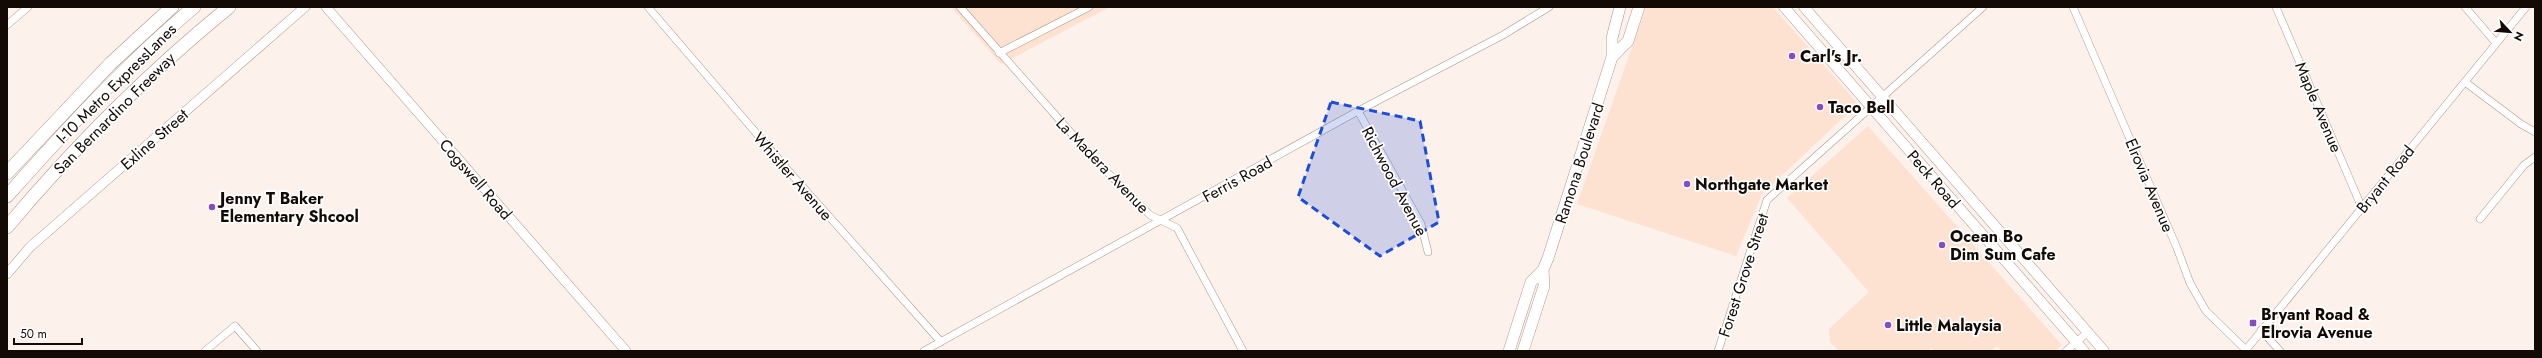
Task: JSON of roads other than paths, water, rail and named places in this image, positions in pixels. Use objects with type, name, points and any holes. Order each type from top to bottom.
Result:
[{"type":"highway","points":[[7,173],[110,64],[172,7]]},
{"type":"highway","name":"I-10 Metro ExpressLanes","points":[[7,196],[62,135],[165,32],[194,7]]},
{"type":"highway","name":"San Bernardino Freeway","points":[[7,227],[102,122],[164,62],[229,7]]},
{"type":"highway","points":[[110,64],[165,32]]},
{"type":"main road","name":"Ramona Boulevard","points":[[1523,351],[1544,286],[1543,270],[1612,57],[1612,38],[1620,7]]},
{"type":"main road","name":"Ramona Boulevard","points":[[1612,57],[1628,41],[1638,7]]},
{"type":"main road","name":"Peck Road","points":[[1784,7],[2084,351]]},
{"type":"main road","name":"Peck Road","points":[[1804,7],[2104,351]]},
{"type":"main road","points":[[1981,234],[1993,223]]},
{"type":"main road","name":"Ramona Boulevard","points":[[1509,351],[1531,282],[1543,270]]},
{"type":"street","points":[[7,25],[28,7]]},
{"type":"street","name":"Exline Street","points":[[7,274],[30,247],[305,7]]},
{"type":"street","name":"Cogswell Road","points":[[326,7],[626,351]]},
{"type":"street","name":"Whistler Avenue","points":[[648,7],[793,176],[941,342]]},
{"type":"street","name":"La Madera Avenue","points":[[960,7],[999,53],[1100,165],[1150,215],[1163,219],[1177,228],[1243,351]]},
{"type":"street","points":[[999,53],[1089,7]]},
{"type":"street","name":"Ferris Road","points":[[924,351],[1358,111],[1503,34],[1549,7]]},
{"type":"street","name":"Forest Grove Street","points":[[1718,351],[1767,200],[1870,106],[1983,7]]},
{"type":"street","name":"Elrovia Avenue","points":[[2073,7],[2177,248],[2190,283],[2206,311],[2245,350]]},
{"type":"street","name":"Maple Avenue","points":[[2276,7],[2362,208]]},
{"type":"street","points":[[2465,7],[2496,43]]},
{"type":"street","name":"Bryant Road","points":[[2245,350],[2526,7]]},
{"type":"street","points":[[2465,82],[2521,124],[2535,132]]},
{"type":"street","name":"Richwood Avenue","points":[[1358,111],[1420,224],[1428,252]]},
{"type":"street","points":[[2480,219],[2524,165],[2535,157]]},
{"type":"street","points":[[206,351],[234,326],[257,351]]},
{"type":"street","points":[[2261,330],[2280,351]]},
{"type":"street","points":[[2066,351],[2088,332]]},
{"type":"place","name":"Carl's Jr.","points":[[1792,56]]},
{"type":"place","name":"Taco Bell","points":[[1820,107]]},
{"type":"place","name":"Northgate Market","points":[[1687,184]]},
{"type":"place","name":"Jenny T Baker Elementary Shcool","points":[[212,207]]},
{"type":"place","name":"Ocean Bo Dim Sum Cafe","points":[[1942,245]]},
{"type":"place","name":"Bryant Road & Elrovia Avenue","points":[[2253,323]]},
{"type":"place","name":"Little Malaysia","points":[[1888,325]]}]
